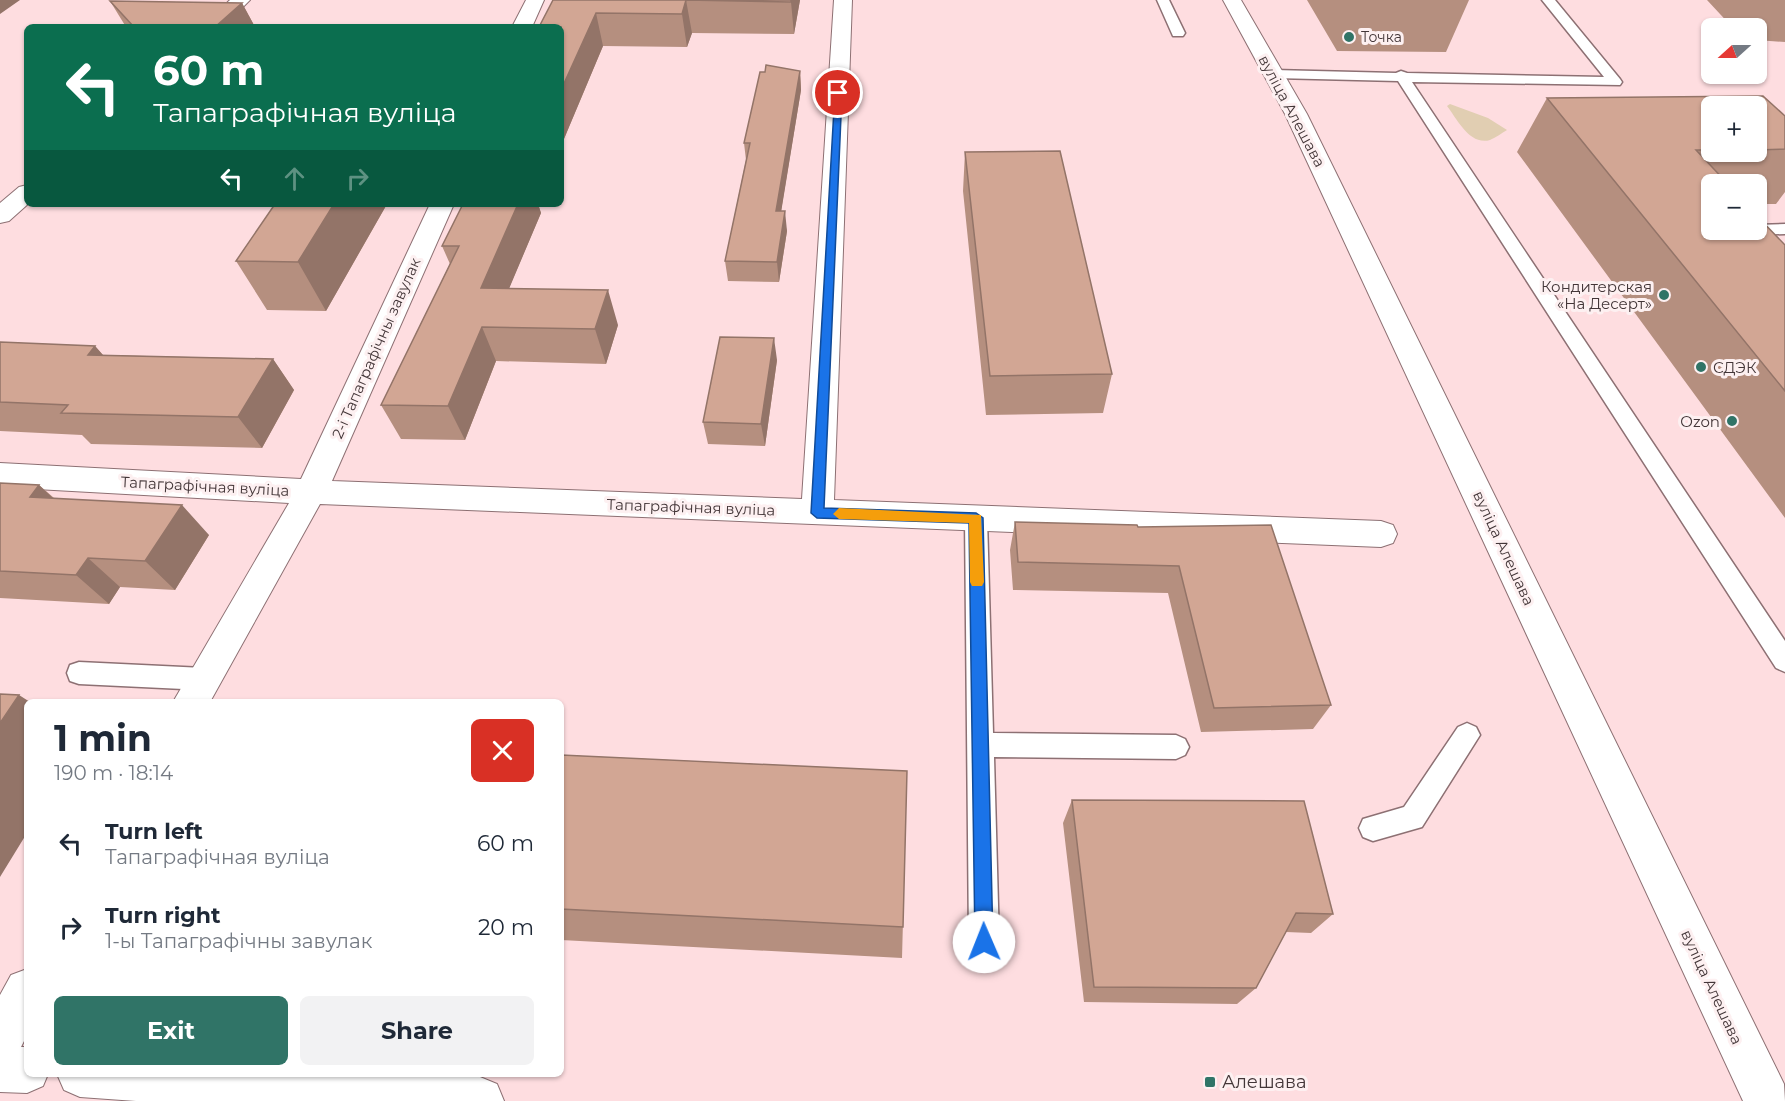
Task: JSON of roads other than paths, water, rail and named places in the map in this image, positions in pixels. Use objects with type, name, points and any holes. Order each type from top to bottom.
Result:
[{"type":"street","points":[[214,24],[241,0]]},
{"type":"street","points":[[523,24],[534,0]]},
{"type":"street","points":[[817,513],[843,0]]},
{"type":"street","name":"вуліца Алешава","points":[[1232,0],[1296,114],[1352,229],[1767,1101]]},
{"type":"street","points":[[0,216],[24,195]]},
{"type":"street","name":"2-і Тапаграфічны завулак","points":[[198,691],[311,492],[441,207]]},
{"type":"street","name":"Тапаграфічная вуліца","points":[[0,475],[311,492],[1381,534]]},
{"type":"street","points":[[0,1039],[24,996]]},
{"type":"street","points":[[0,1069],[24,1070]]},
{"type":"street","points":[[124,1077],[480,1101]]},
{"type":"lane","points":[[1163,0],[1178,33]]},
{"type":"lane","points":[[1274,74],[1401,75],[1615,82],[1548,0]]},
{"type":"lane","points":[[1401,75],[1785,661]]},
{"type":"lane","points":[[1767,229],[1785,229]]},
{"type":"lane","points":[[976,518],[984,942]]},
{"type":"lane","points":[[79,673],[198,691]]},
{"type":"lane","points":[[1374,828],[1412,818],[1467,735]]},
{"type":"lane","points":[[981,745],[1176,747]]},
{"type":"place","name":"Точка","points":[[1349,37]]},
{"type":"place","name":"Кондитерская «На Десерт»","points":[[1664,295]]},
{"type":"place","name":"СДЭК","points":[[1701,367]]},
{"type":"place","name":"Ozon","points":[[1732,421]]},
{"type":"place","name":"Алешава","points":[[1210,1082]]}]
